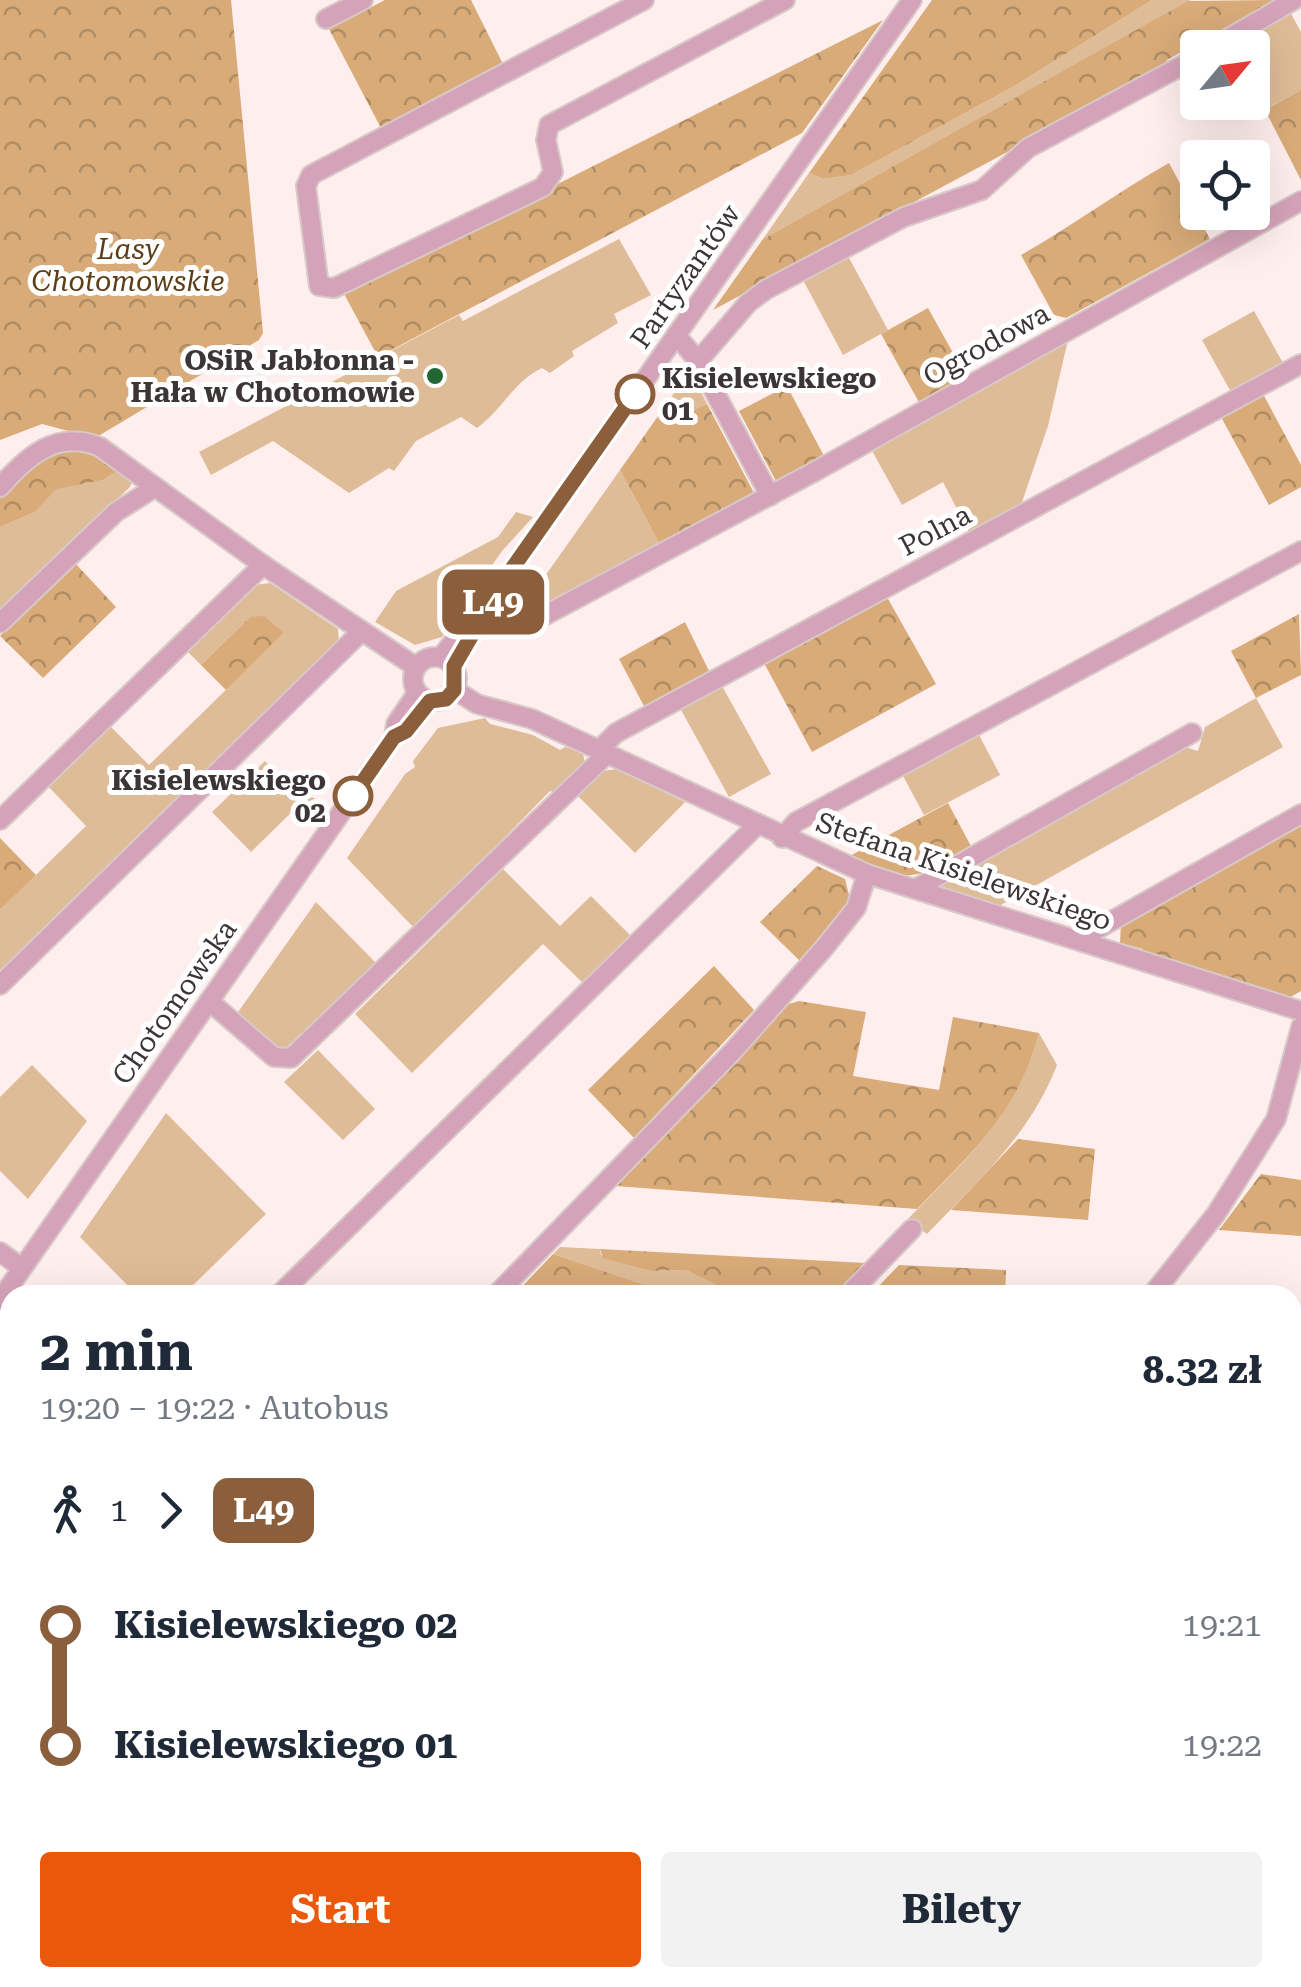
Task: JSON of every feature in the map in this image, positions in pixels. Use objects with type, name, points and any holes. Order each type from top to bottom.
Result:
[{"type":"street","points":[[326,19],[364,0]]},
{"type":"street","points":[[644,0],[313,174],[306,186],[316,280],[323,288],[334,288],[543,188],[553,172],[546,140],[549,125],[786,0]]},
{"type":"street","name":"Partyzantów","points":[[447,662],[912,0]]},
{"type":"street","points":[[1243,30],[1294,0]]},
{"type":"street","points":[[698,361],[748,304],[768,288],[904,217],[982,190],[1028,148],[1180,68]]},
{"type":"street","name":"Ogrodowa","points":[[538,619],[770,496],[1301,200]]},
{"type":"street","points":[[676,335],[698,361],[770,496]]},
{"type":"street","name":"Polna","points":[[209,1001],[274,1057],[291,1058],[604,752],[616,733],[1301,364]]},
{"type":"street","points":[[0,488],[36,452],[55,442],[90,443],[119,459],[263,565],[416,667]]},
{"type":"street","points":[[0,624],[116,512],[154,488]]},
{"type":"street","points":[[782,838],[796,822],[1301,551]]},
{"type":"street","points":[[0,820],[263,565]]},
{"type":"street","points":[[0,984],[362,631]]},
{"type":"street","points":[[424,659],[447,662],[454,690],[446,699],[424,697],[412,681],[416,667],[424,659]]},
{"type":"street","name":"Stefana Kisielewskiego","points":[[454,690],[477,704],[532,720],[604,752],[756,826],[867,874],[1301,1011]]},
{"type":"street","name":"Chotomowska","points":[[10,1285],[394,737],[406,731],[424,697]]},
{"type":"street","points":[[915,889],[1192,733]]},
{"type":"street","points":[[1078,940],[1301,814]]},
{"type":"street","points":[[289,1285],[756,826]]},
{"type":"street","points":[[506,1285],[732,1051],[825,947],[856,908],[867,874]]},
{"type":"street","points":[[1160,1285],[1216,1214],[1276,1118],[1301,1027]]},
{"type":"street","points":[[858,1285],[912,1229]]},
{"type":"street","points":[[0,1252],[22,1268]]},
{"type":"shaded area","points":[[1152,0],[1191,0],[763,239],[809,173],[823,179],[851,175],[1011,88]]},
{"type":"shaded area","points":[[1289,10],[1301,32],[1301,90],[1270,107],[1270,30],[1254,30]]},
{"type":"shaded area","name":"OSiR Jabłonna - Hała w Chotomowie","points":[[619,239],[651,295],[614,314],[618,323],[572,351],[574,356],[550,373],[542,368],[532,374],[477,428],[461,417],[416,441],[394,471],[389,468],[349,493],[273,441],[211,475],[199,452],[459,315],[463,321]]},
{"type":"shaded area","points":[[848,256],[888,330],[843,355],[803,280]]},
{"type":"shaded area","points":[[1254,311],[1283,363],[1231,392],[1202,340]]},
{"type":"shaded area","points":[[1068,340],[1048,426],[1021,505],[969,532],[943,482],[902,505],[871,449]]},
{"type":"shaded area","points":[[683,380],[696,382],[707,404],[675,418],[656,419]]},
{"type":"shaded area","points":[[121,469],[132,480],[130,487],[0,611],[0,527],[35,512],[56,488],[103,480]]},
{"type":"shaded area","points":[[620,470],[659,543],[514,620]]},
{"type":"shaded area","points":[[516,512],[533,517],[502,551],[442,637],[415,645],[375,622],[396,591],[498,537]]},
{"type":"shaded area","points":[[270,583],[338,629],[339,642],[0,972],[0,910],[86,826],[47,785],[109,725],[149,765],[284,633],[250,617],[201,665],[186,650],[253,585]]},
{"type":"shaded area","points":[[722,686],[771,774],[729,797],[680,708]]},
{"type":"shaded area","points":[[1256,698],[1283,747],[999,906],[937,887],[936,881],[1182,746],[1198,751],[1205,727]]},
{"type":"shaded area","points":[[485,718],[490,724],[533,735],[560,750],[565,747],[583,753],[585,764],[555,793],[550,791],[415,929],[347,858],[405,774],[415,767],[413,761],[438,728]]},
{"type":"shaded area","points":[[978,733],[1000,775],[924,815],[902,774]]},
{"type":"shaded area","points":[[265,761],[298,796],[315,798],[307,808],[299,805],[251,852],[212,812]]},
{"type":"shaded area","points":[[616,769],[685,802],[635,853],[578,796],[603,771]]},
{"type":"shaded area","points":[[503,869],[560,926],[591,896],[635,940],[586,986],[543,944],[412,1073],[355,1014]]},
{"type":"shaded area","points":[[316,902],[378,965],[281,1052],[236,1015]]},
{"type":"shaded area","points":[[1039,1033],[1057,1065],[1046,1090],[1001,1156],[927,1234],[907,1220],[1003,1113],[1029,1063]]},
{"type":"shaded area","points":[[318,1050],[375,1109],[343,1140],[284,1082]]},
{"type":"shaded area","points":[[32,1065],[87,1121],[28,1199],[0,1171],[0,1097]]},
{"type":"shaded area","points":[[166,1113],[266,1214],[193,1285],[127,1285],[80,1237]]},
{"type":"shaded area","points":[[560,1247],[600,1249],[601,1255],[652,1271],[686,1270],[716,1285],[645,1285],[553,1254]]},
{"type":"green space","name":"Lasy Chotomowskie","points":[[0,0],[231,0],[263,333],[259,340],[95,438],[42,424],[0,440]]},
{"type":"green space","points":[[385,0],[471,0],[504,66],[382,130],[329,29]]},
{"type":"green space","points":[[932,0],[1152,0],[1011,88],[851,175],[823,179],[809,173]]},
{"type":"green space","points":[[1275,0],[1221,30],[1180,30],[1180,53],[1167,60],[1162,69],[713,310],[763,239],[1188,1]]},
{"type":"green space","points":[[883,20],[802,133],[378,357],[343,292]]},
{"type":"green space","points":[[1301,90],[1301,180],[1270,120],[1270,107]]},
{"type":"green space","points":[[1169,163],[1180,183],[1180,230],[1205,230],[1210,239],[1066,318],[1054,315],[1021,255]]},
{"type":"green space","points":[[928,308],[967,378],[920,404],[881,334]]},
{"type":"green space","points":[[787,386],[824,456],[776,481],[739,411]]},
{"type":"green space","points":[[1263,394],[1301,465],[1301,487],[1269,505],[1221,417]]},
{"type":"green space","points":[[707,404],[754,493],[659,543],[620,470],[656,419],[675,418]]},
{"type":"green space","points":[[54,448],[101,452],[121,469],[103,480],[56,489],[35,512],[0,527],[0,496],[32,461]]},
{"type":"green space","points":[[75,563],[116,607],[43,678],[0,636]]},
{"type":"green space","points":[[887,597],[936,684],[812,752],[764,663]]},
{"type":"green space","points":[[1299,614],[1301,675],[1256,698],[1231,651]]},
{"type":"green space","points":[[264,616],[284,633],[226,690],[201,665],[250,617]]},
{"type":"green space","points":[[685,622],[709,671],[644,706],[619,659]]},
{"type":"green space","points":[[948,803],[972,848],[953,859],[924,872],[899,875],[848,857]]},
{"type":"green space","points":[[1301,821],[1301,991],[1289,998],[1138,954],[1143,949],[1120,943],[1121,922]]},
{"type":"green space","points":[[0,838],[36,875],[0,910]]},
{"type":"green space","points":[[817,866],[845,879],[850,899],[800,961],[760,922]]},
{"type":"green space","points":[[714,966],[754,1010],[634,1138],[588,1090]]},
{"type":"green space","points":[[799,1001],[866,1012],[853,1076],[939,1090],[953,1017],[1039,1033],[1006,1109],[975,1149],[917,1209],[616,1186],[789,1004]]},
{"type":"green space","points":[[1018,1139],[1095,1149],[1088,1220],[951,1210]]},
{"type":"green space","points":[[1261,1174],[1301,1180],[1301,1236],[1219,1230]]},
{"type":"green space","points":[[600,1249],[866,1263],[845,1285],[716,1285],[686,1270],[652,1271],[603,1258]]},
{"type":"green space","points":[[553,1254],[645,1285],[524,1285]]},
{"type":"green space","points":[[899,1265],[1006,1270],[1005,1285],[880,1285]]},
{"type":"bus line","name":"L49","points":[[353,796],[394,737],[406,731],[430,701],[446,699],[454,690],[458,678],[454,666],[502,583],[635,394]]},
{"type":"place","name":"OSiR Jabłonna - Hała w Chotomowie","points":[[435,376]]},
{"type":"place","name":"Kisielewskiego 01","points":[[635,394]]},
{"type":"place","name":"Kisielewskiego 02","points":[[353,796]]}]
